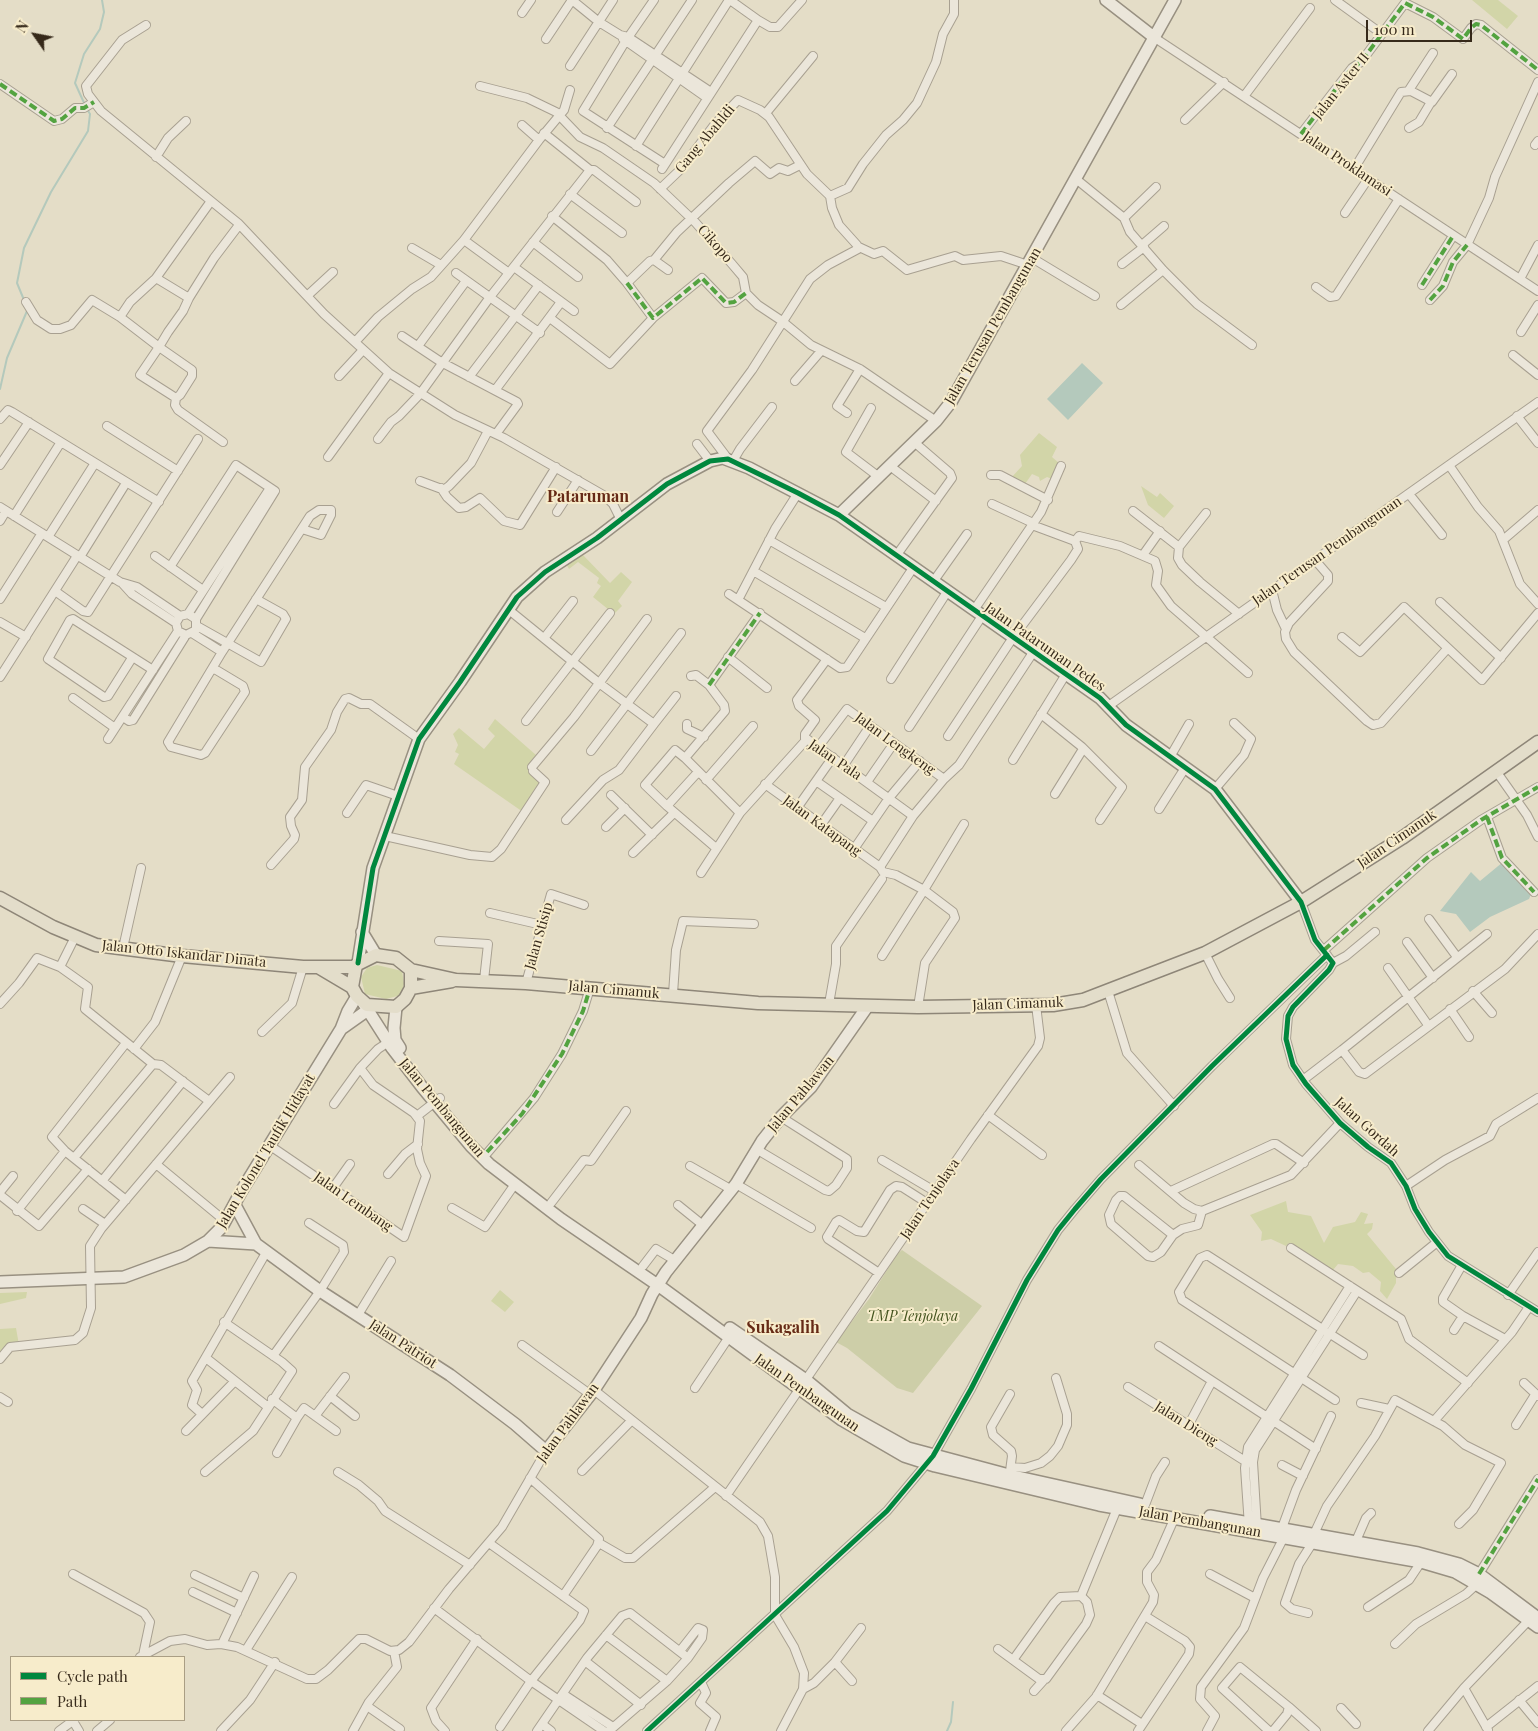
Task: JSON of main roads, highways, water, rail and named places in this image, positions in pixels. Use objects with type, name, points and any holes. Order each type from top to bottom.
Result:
[{"type":"main road","points":[[1106,0],[1155,38]]},
{"type":"main road","name":"Jalan Terusan Pembangunan","points":[[839,516],[936,421],[951,402],[1175,0]]},
{"type":"main road","points":[[341,1029],[362,1000],[357,965],[373,868],[418,739],[527,586],[621,520],[667,484],[710,461],[731,460],[798,492],[839,516]]},
{"type":"main road","name":"Jalan Pataruman Pedes","points":[[839,516],[1012,639],[1034,651],[1100,698],[1126,725],[1215,790],[1301,902]]},
{"type":"main road","name":"Jalan Cimanuk","points":[[456,980],[526,983],[673,994],[758,1003],[868,1006],[1053,1005],[1083,1000],[1205,952],[1301,902],[1402,838],[1538,742]]},
{"type":"main road","name":"Jalan Otto Iskandar Dinata","points":[[0,898],[75,937],[96,945],[182,956],[303,967],[320,968],[357,965]]},
{"type":"main road","points":[[362,932],[376,955]]},
{"type":"main road","points":[[357,965],[376,955],[396,958],[411,970],[456,980]]},
{"type":"main road","points":[[320,968],[362,1000],[396,1007]]},
{"type":"main road","points":[[390,1035],[396,1007],[405,999],[411,988],[411,970]]},
{"type":"main road","points":[[411,988],[456,980]]},
{"type":"main road","points":[[341,1029],[348,1011],[362,1000]]},
{"type":"main road","name":"Jalan Pembangunan","points":[[362,1000],[437,1100],[485,1155],[515,1184],[554,1208]]},
{"type":"main road","name":"Jalan Pahlawan","points":[[546,1450],[592,1393],[641,1318],[659,1282],[734,1187],[756,1149],[781,1117],[811,1087],[868,1006]]},
{"type":"main road","name":"Jalan Kolonel Taufik Hidayat","points":[[0,1282],[124,1277],[184,1255],[208,1241],[226,1221],[269,1145],[341,1029]]},
{"type":"main road","name":"Jalan Pembangunan","points":[[485,1155],[590,1234],[803,1384],[842,1420],[904,1456],[1010,1471],[1118,1504],[1145,1505],[1314,1538],[1421,1562],[1478,1579]]},
{"type":"main road","name":"Jalan Patriot","points":[[235,1204],[256,1244]]},
{"type":"main road","name":"Jalan Patriot","points":[[208,1241],[256,1244],[320,1291],[450,1375],[516,1424],[546,1450]]},
{"type":"main road","name":"Jalan Pembangunan","points":[[659,1282],[729,1337],[803,1384]]},
{"type":"main road","name":"Jalan Pembangunan","points":[[930,1460],[1175,1517],[1253,1527]]},
{"type":"main road","name":"Jalan Pembangunan","points":[[1314,1538],[1356,1541],[1418,1553],[1458,1564],[1535,1621]]},
{"type":"waterway","points":[[85,105],[75,83],[84,54],[100,29],[104,12],[102,0]]},
{"type":"waterway","points":[[24,300],[17,283],[24,248],[51,192],[88,131],[90,114],[87,109]]},
{"type":"waterway","points":[[0,389],[7,358],[27,311]]},
{"type":"waterway","points":[[947,1731],[951,1722],[953,1702]]},
{"type":"district","name":"Pataruman","points":[[588,497]]},
{"type":"district","name":"Sukagalih","points":[[783,1328]]},
{"type":"park label","name":"TMP Tenjolaya","points":[[913,1317]]}]
